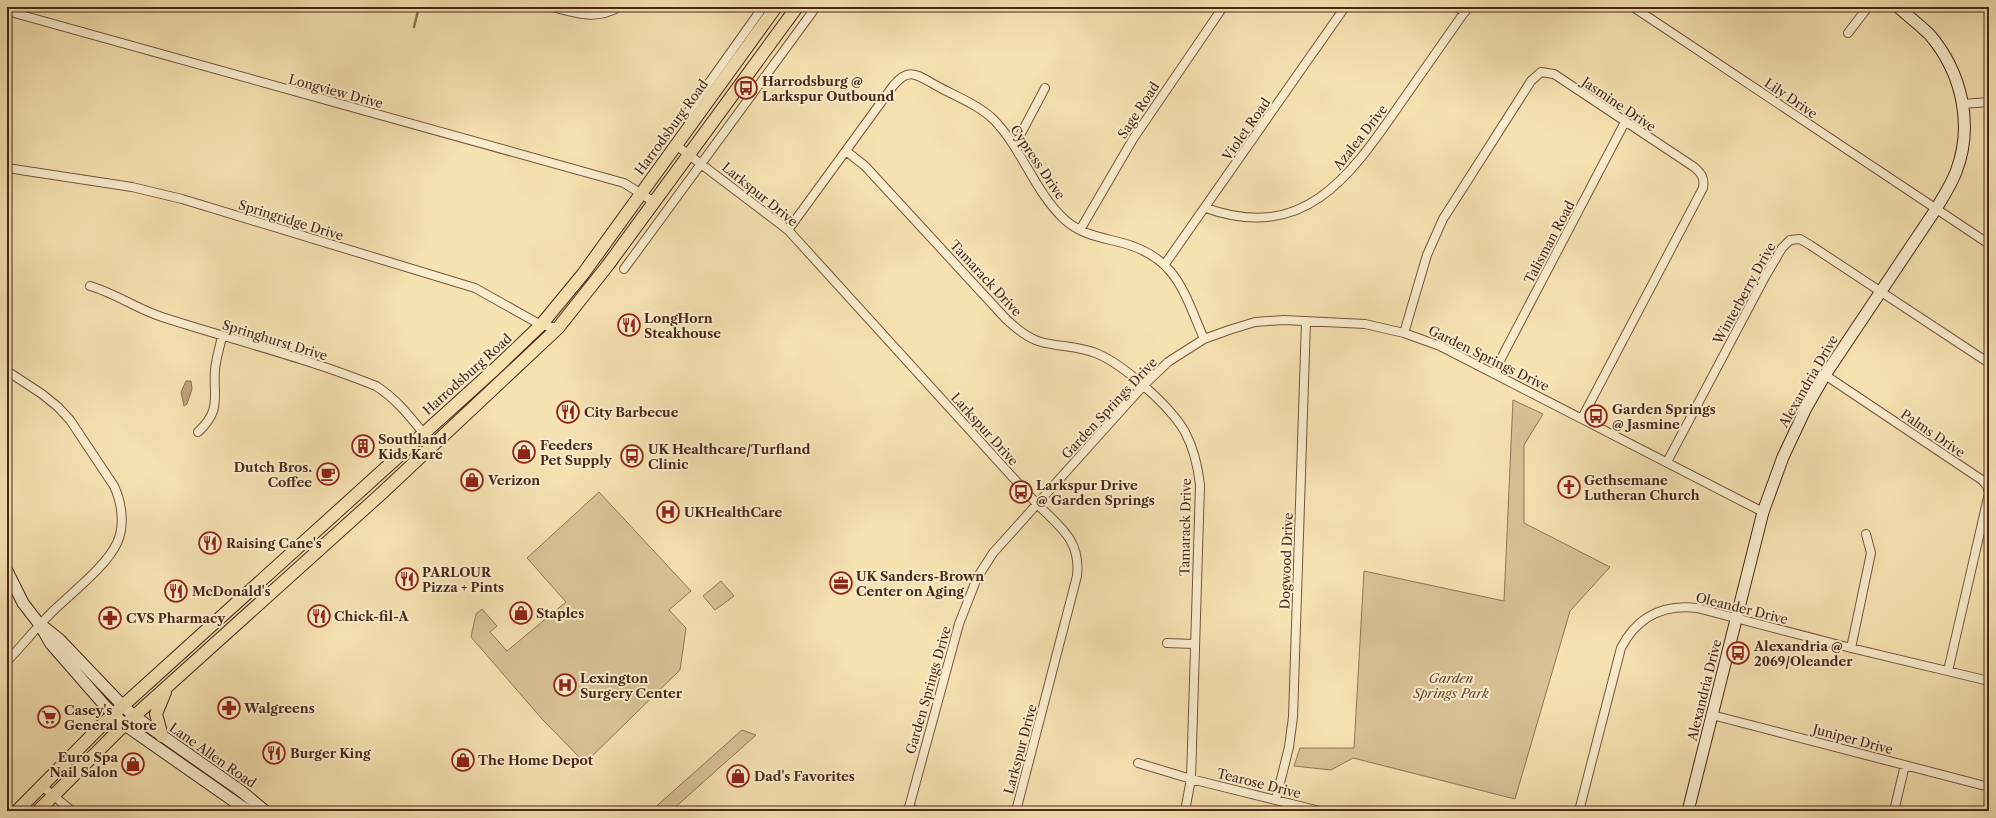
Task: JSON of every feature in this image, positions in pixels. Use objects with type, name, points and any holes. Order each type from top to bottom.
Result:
[{"type":"main road","name":"Harrodsburg Road","points":[[17,811],[114,714],[495,369],[541,325],[583,274],[640,193],[776,7]]},
{"type":"main road","points":[[38,811],[134,716],[248,616],[434,446],[558,328],[591,287],[690,154],[796,7]]},
{"type":"main road","points":[[162,736],[156,714],[159,704],[169,684]]},
{"type":"street","points":[[553,7],[595,16],[611,12],[619,7]]},
{"type":"street","points":[[684,118],[763,7]]},
{"type":"street","points":[[624,269],[816,7]]},
{"type":"street","name":"Sage Road","points":[[1080,230],[1133,139],[1223,7]]},
{"type":"street","name":"Violet Road","points":[[1165,264],[1206,208],[1345,7]]},
{"type":"street","points":[[1456,7],[1466,10]]},
{"type":"street","name":"Lily Drive","points":[[1633,7],[1989,244]]},
{"type":"street","points":[[1848,33],[1868,7]]},
{"type":"street","name":"Alexandria Drive","points":[[1688,811],[1763,512],[1792,436],[1825,376],[1936,210],[1951,182],[1960,159],[1964,138],[1963,104],[1954,73],[1940,48],[1928,34],[1898,7]]},
{"type":"street","name":"Azalea Drive","points":[[1206,208],[1224,214],[1243,217],[1271,217],[1294,212],[1327,191],[1351,171],[1373,143],[1466,10]]},
{"type":"street","name":"Longview Drive","points":[[7,12],[624,183],[654,202]]},
{"type":"street","name":"Jasmine Drive","points":[[1404,333],[1427,255],[1443,219],[1491,142],[1536,75],[1541,72],[1554,74],[1694,167],[1700,172],[1704,183],[1582,418]]},
{"type":"street","name":"Cypress Drive","points":[[788,230],[897,81],[901,76],[908,74],[923,78],[992,118],[1015,145],[1052,205],[1064,220],[1080,230],[1098,237],[1141,248],[1165,264],[1172,272],[1185,294],[1204,339]]},
{"type":"street","points":[[1015,145],[1045,88]]},
{"type":"street","points":[[1963,104],[1989,102]]},
{"type":"street","name":"Talisman Road","points":[[1494,372],[1625,122]]},
{"type":"street","name":"Larkspur Drive","points":[[676,145],[690,154],[788,230],[1074,543],[1078,565],[1072,596],[1016,811]]},
{"type":"street","name":"Tamarack Drive","points":[[846,151],[865,166],[1006,318],[1021,331],[1041,342],[1097,354],[1116,364],[1143,386],[1179,422],[1193,451],[1198,468],[1200,502],[1194,644],[1191,779],[1185,811]]},
{"type":"street","name":"Springridge Drive","points":[[7,168],[132,187],[182,199],[475,288],[541,325],[558,328]]},
{"type":"street","name":"Winterberry Drive","points":[[1667,462],[1764,277],[1785,244],[1790,240],[1796,239],[1804,241],[1989,363]]},
{"type":"street","name":"Springhurst Drive","points":[[90,286],[113,294],[147,312],[376,386],[386,392],[402,408],[434,446]]},
{"type":"street","name":"Garden Springs Drive","points":[[908,810],[955,637],[977,578],[993,553],[1143,386],[1168,362],[1204,339],[1255,322],[1306,321],[1365,324],[1404,333],[1440,346],[1494,372],[1763,512]]},
{"type":"street","name":"Dogwood Drive","points":[[1276,799],[1289,747],[1293,717],[1306,321]]},
{"type":"street","points":[[198,432],[211,418],[214,409],[216,392],[215,370],[222,336]]},
{"type":"street","points":[[7,371],[50,399],[70,420],[105,471],[117,492],[120,504],[121,529],[115,548],[100,566],[40,624],[7,661]]},
{"type":"street","name":"Palms Drive","points":[[1825,376],[1982,480],[1988,486],[1989,493],[1948,671]]},
{"type":"street","points":[[1851,648],[1871,553],[1866,534]]},
{"type":"street","name":"Lane Allen Road","points":[[7,572],[23,603],[40,624],[51,644],[125,725],[248,811]]},
{"type":"street","name":"Oleander Drive","points":[[1579,811],[1615,666],[1621,648],[1634,628],[1642,621],[1658,612],[1682,606],[1697,608],[1851,648],[1989,681]]},
{"type":"street","name":"Lane Allen Road","points":[[40,624],[60,638],[134,716],[241,791],[265,811]]},
{"type":"street","points":[[1167,643],[1194,644]]},
{"type":"street","name":"Juniper Drive","points":[[1712,715],[1989,787]]},
{"type":"street","name":"Tearose Drive","points":[[1138,763],[1191,779],[1320,811]]},
{"type":"street","points":[[1894,811],[1905,765]]},
{"type":"street","points":[[42,786],[72,811]]},
{"type":"street","points":[[908,810],[918,811]]},
{"type":"green space","name":"Garden Springs Park","points":[[1513,400],[1543,414],[1524,445],[1524,523],[1610,567],[1570,611],[1515,799],[1353,758],[1331,770],[1294,766],[1300,748],[1354,748],[1364,571],[1504,601]]},
{"type":"green space","points":[[599,492],[691,591],[669,610],[686,628],[680,670],[585,763],[542,719],[471,637],[476,614],[482,609],[497,626],[490,632],[507,651],[566,602],[527,558]]},
{"type":"green space","points":[[721,581],[734,596],[715,610],[703,596]]},
{"type":"green space","points":[[742,730],[756,735],[671,811],[651,811]]},
{"type":"shaded area","points":[[186,381],[191,381],[192,389],[187,404],[184,406],[181,392]]},
{"type":"waterway","points":[[414,27],[419,7]]},
{"type":"place","name":"Harrodsburg @ Larkspur Outbound","points":[[746,88]]},
{"type":"place","name":"LongHorn Steakhouse","points":[[629,325]]},
{"type":"place","name":"City Barbecue","points":[[568,412]]},
{"type":"place","name":"Garden Springs @ Jasmine","points":[[1596,416]]},
{"type":"place","name":"Southland Kids Kare","points":[[363,446]]},
{"type":"place","name":"Feeders Pet Supply","points":[[524,452]]},
{"type":"place","name":"UK Healthcare/Turfland Clinic","points":[[632,456]]},
{"type":"place","name":"Dutch Bros. Coffee","points":[[328,474]]},
{"type":"place","name":"Verizon","points":[[472,480]]},
{"type":"place","name":"Gethsemane Lutheran Church","points":[[1569,487]]},
{"type":"place","name":"Larkspur Drive @ Garden Springs","points":[[1021,492]]},
{"type":"place","name":"UKHealthCare","points":[[668,512]]},
{"type":"place","name":"Raising Cane's","points":[[210,543]]},
{"type":"place","name":"PARLOUR Pizza + Pints","points":[[407,579]]},
{"type":"place","name":"UK Sanders-Brown Center on Aging","points":[[841,583]]},
{"type":"place","name":"McDonald's","points":[[176,591]]},
{"type":"place","name":"Staples","points":[[521,613]]},
{"type":"place","name":"Chick-fil-A","points":[[319,616]]},
{"type":"place","name":"CVS Pharmacy","points":[[110,618]]},
{"type":"place","name":"Alexandria @ 2069/Oleander","points":[[1738,653]]},
{"type":"place","name":"Lexington Surgery Center","points":[[565,685]]},
{"type":"place","name":"Walgreens","points":[[229,708]]},
{"type":"place","name":"Casey's General Store","points":[[49,717]]},
{"type":"place","name":"Burger King","points":[[274,753]]},
{"type":"place","name":"The Home Depot","points":[[463,760]]},
{"type":"place","name":"Euro Spa Nail Salon","points":[[133,764]]},
{"type":"place","name":"Dad's Favorites","points":[[738,776]]}]
